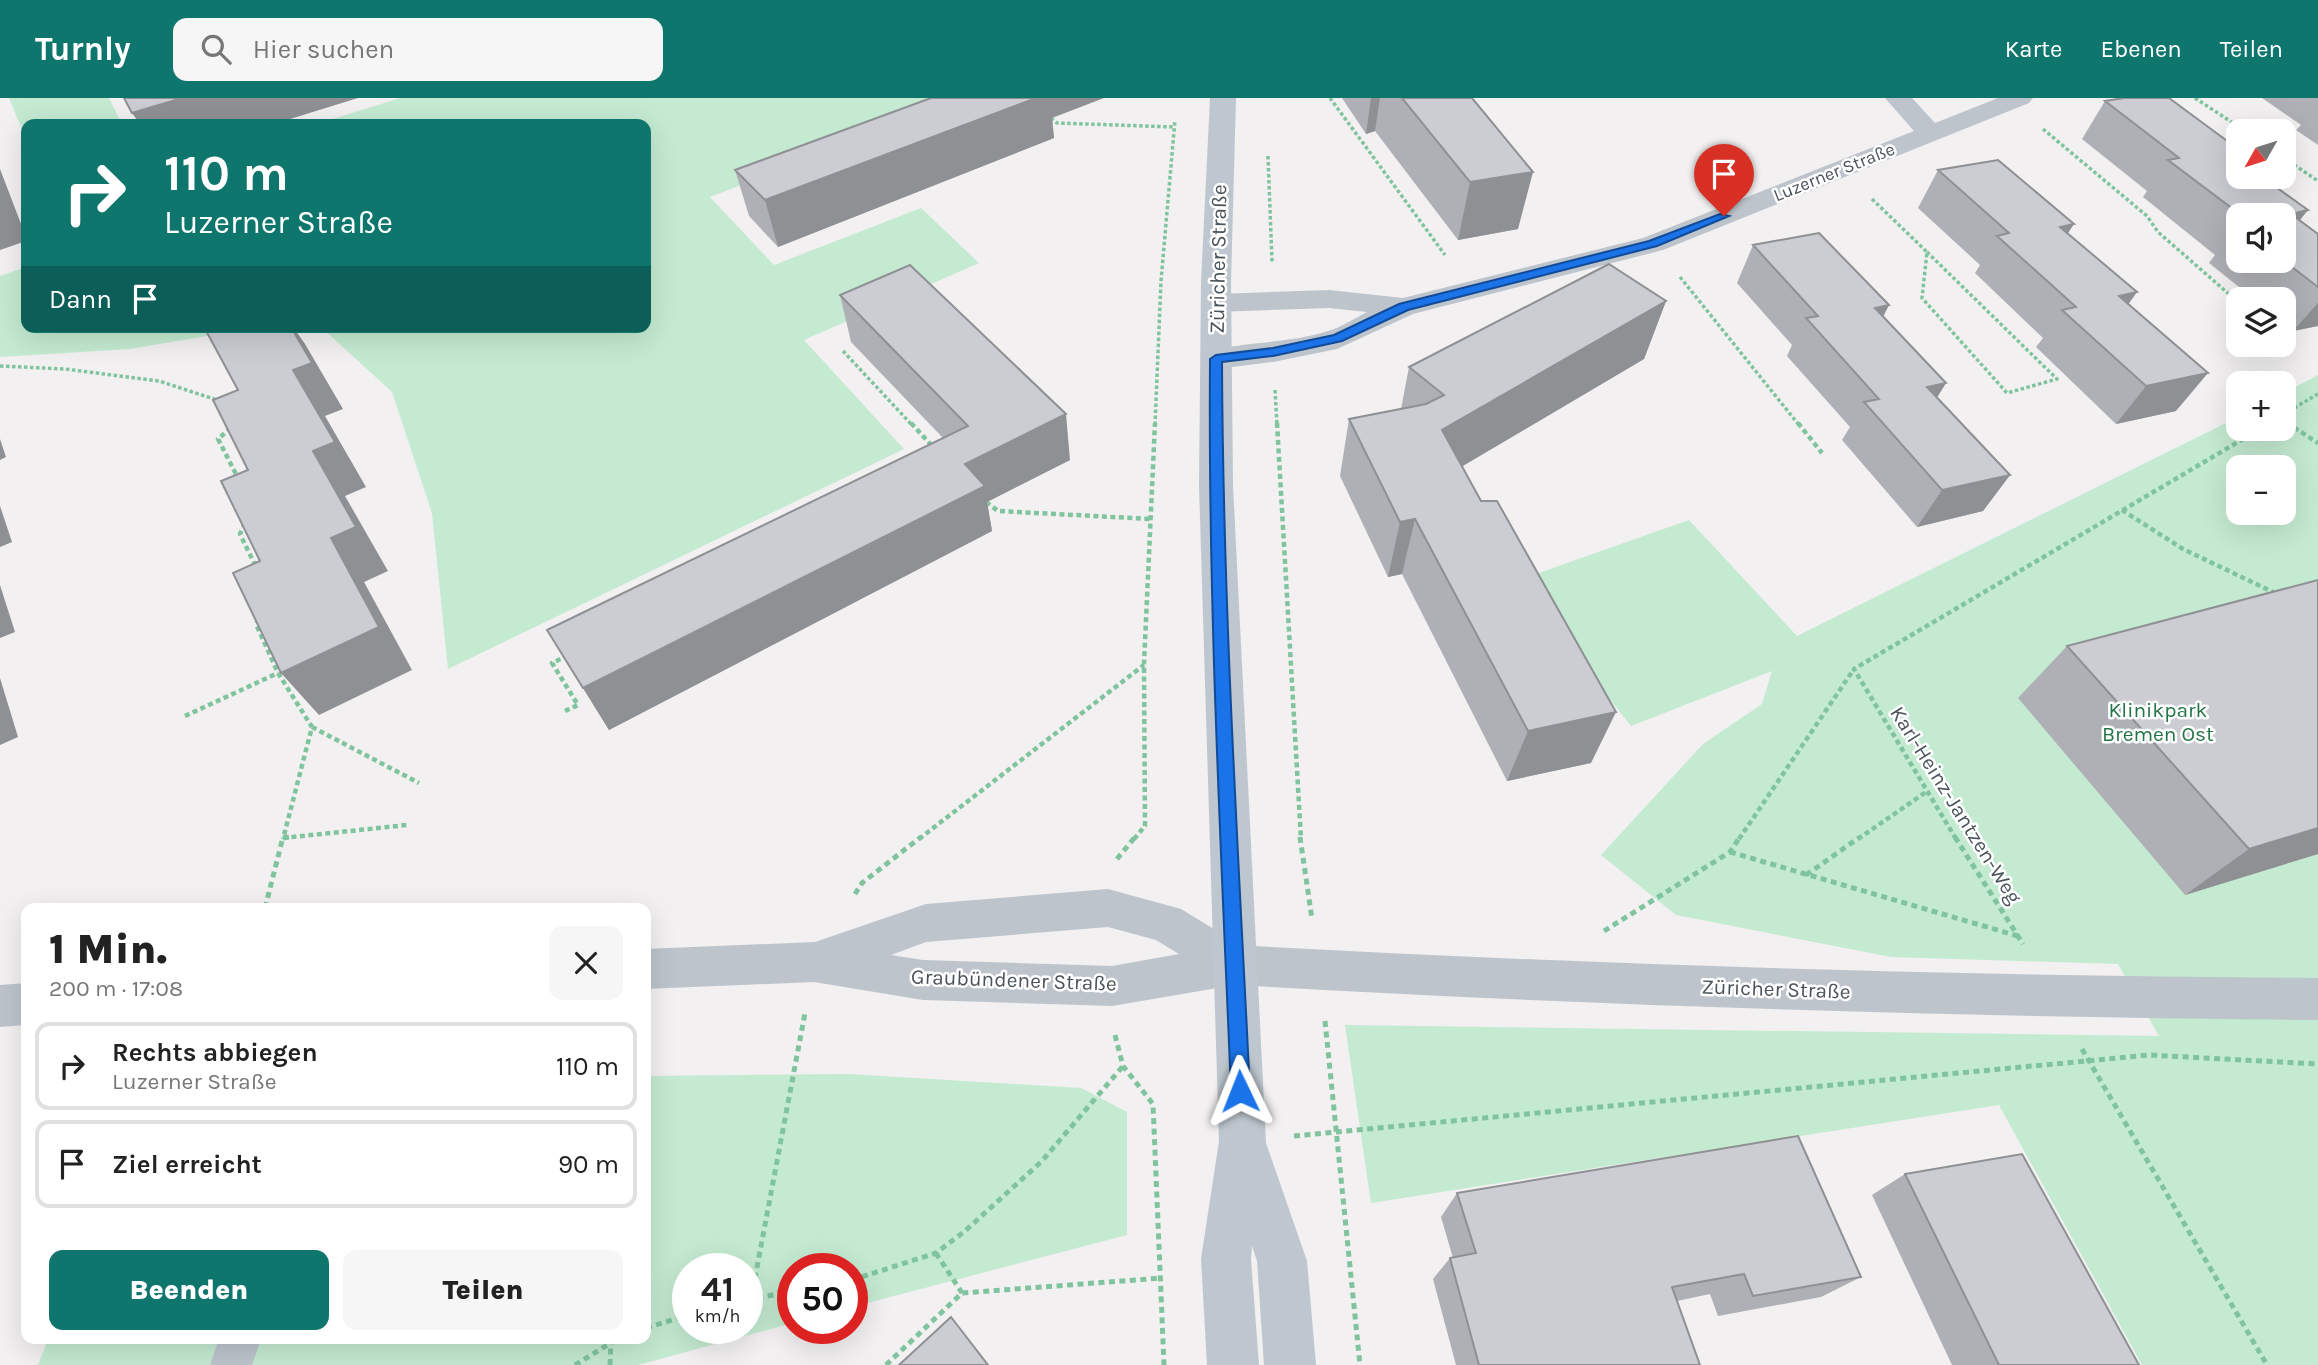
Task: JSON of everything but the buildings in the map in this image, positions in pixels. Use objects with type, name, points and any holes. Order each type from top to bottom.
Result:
[{"type":"main road","name":"Züricher Straße","points":[[1223,98],[1216,303],[1216,498],[1243,1141],[1226,1259],[1233,1365]]},
{"type":"main road","name":"Züricher Straße","points":[[1243,1141],[1282,1261],[1290,1365]]},
{"type":"street","points":[[1898,98],[1931,134]]},
{"type":"street","name":"Luzerner Straße","points":[[1216,359],[1273,352],[1337,339],[1404,307],[1653,244],[2015,100]]},
{"type":"street","name":"Luzerner Straße","points":[[1216,303],[1329,299],[1404,307]]},
{"type":"street","name":"Graubündener Straße","points":[[814,962],[926,923],[1108,908],[1166,923],[1235,965]]},
{"type":"street","name":"Graubündener Straße","points":[[651,969],[814,962],[923,980],[1112,986],[1235,965]]},
{"type":"street","name":"Züricher Straße","points":[[1235,965],[1521,981],[2053,997],[2318,999]]},
{"type":"street","points":[[0,1006],[21,1004]]},
{"type":"lane","points":[[231,1365],[238,1344]]},
{"type":"path","points":[[1330,98],[1469,289]]},
{"type":"path","points":[[2195,98],[2227,119]]},
{"type":"path","points":[[2015,100],[2147,216],[2158,232],[2226,292]]},
{"type":"path","points":[[1108,908],[1106,873],[1145,826],[1144,664],[1161,281],[1175,117]]},
{"type":"path","points":[[1051,118],[1057,123],[1174,127]]},
{"type":"path","points":[[1268,152],[1273,301]]},
{"type":"path","points":[[2296,166],[2318,181]]},
{"type":"path","points":[[1841,169],[1927,252],[2057,379],[2007,393],[1922,298],[1927,252]]},
{"type":"path","points":[[1653,244],[1822,453]]},
{"type":"path","points":[[843,351],[943,458]]},
{"type":"path","points":[[1273,352],[1300,835],[1320,970],[1360,1365]]},
{"type":"path","points":[[0,366],[65,369],[159,381],[223,403]]},
{"type":"path","points":[[2296,407],[2318,394]]},
{"type":"path","points":[[235,424],[218,439],[242,484]]},
{"type":"path","points":[[2296,429],[2318,443]]},
{"type":"path","points":[[1602,931],[1730,852],[1854,669],[2240,441]]},
{"type":"path","points":[[986,502],[998,511],[1151,519]]},
{"type":"path","points":[[2122,510],[2183,549],[2279,595]]},
{"type":"path","points":[[249,516],[240,534],[261,578]]},
{"type":"path","points":[[261,616],[256,624],[278,673],[312,727],[419,783]]},
{"type":"path","points":[[565,711],[578,705],[552,663],[578,651]]},
{"type":"path","points":[[758,1253],[814,962],[862,883],[1144,664]]},
{"type":"path","name":"Karl-Heinz-Jantzen-Weg","points":[[1854,669],[1926,792],[2019,936],[2267,1365]]},
{"type":"path","points":[[185,716],[278,673]]},
{"type":"path","points":[[266,903],[312,727]]},
{"type":"path","points":[[1806,875],[1926,792]]},
{"type":"path","points":[[283,838],[407,825]]},
{"type":"path","points":[[1730,852],[2019,936]]},
{"type":"path","points":[[1112,986],[1115,1035],[1123,1066],[1153,1104],[1164,1365]]},
{"type":"path","points":[[1243,1141],[2149,1055],[2318,1064]]},
{"type":"path","points":[[868,1274],[936,1253],[965,1231],[1042,1161],[1123,1066]]},
{"type":"path","points":[[936,1253],[962,1293]]},
{"type":"path","points":[[886,1365],[962,1293],[1161,1278]]},
{"type":"path","points":[[651,1326],[672,1320]]},
{"type":"path","points":[[575,1365],[608,1344]]},
{"type":"path","points":[[610,1365],[613,1344]]},
{"type":"green space","points":[[9,98],[109,98],[120,119],[21,119],[21,127]]},
{"type":"green space","points":[[400,98],[946,98],[953,104],[710,197],[774,265],[921,208],[979,263],[804,340],[904,449],[448,669],[432,513],[392,392],[328,333],[651,333],[651,119],[333,119]]},
{"type":"green space","points":[[21,269],[21,333],[224,333],[130,349],[0,357],[0,276]]},
{"type":"green space","name":"Klinikpark Bremen Ost","points":[[2318,375],[2318,1365],[2142,1365],[1999,1105],[1371,1203],[1345,1025],[2159,1036],[2118,964],[1891,957],[1676,915],[1601,855],[1703,744],[1762,704],[1772,671],[1631,726],[1516,581],[1689,520],[1797,636],[2226,423],[2226,441],[2296,441],[2296,387]]},
{"type":"green space","points":[[848,1074],[1081,1088],[1127,1112],[1127,1235],[868,1303],[868,1253],[777,1253],[777,1327],[763,1331],[763,1253],[672,1253],[672,1344],[716,1344],[638,1365],[38,1365],[46,1344],[651,1344],[651,1076]]},
{"type":"route","points":[[1240,1091],[1221,650],[1216,485],[1216,359],[1273,352],[1337,339],[1404,307],[1653,244],[1724,216]]}]
